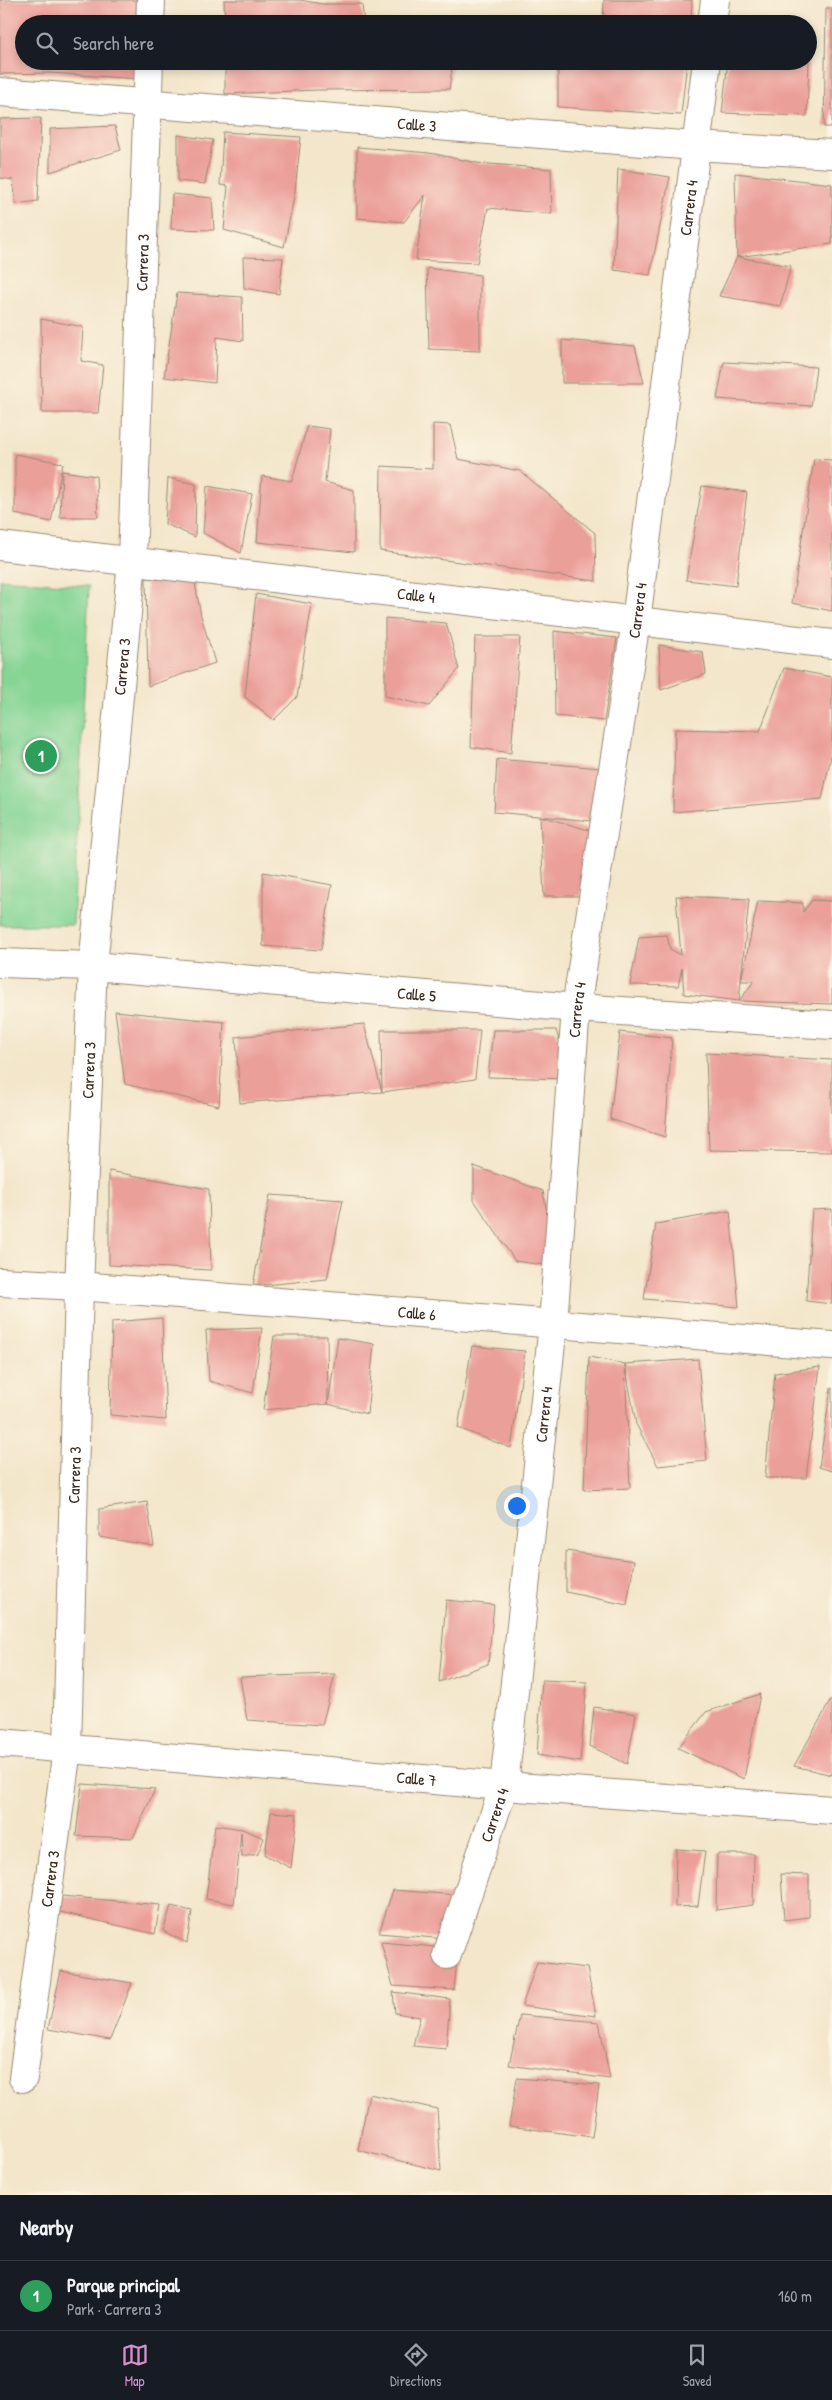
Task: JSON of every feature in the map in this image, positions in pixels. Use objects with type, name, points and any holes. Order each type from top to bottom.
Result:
[{"type":"street","points":[[150,15],[151,0]]},
{"type":"street","points":[[713,15],[715,0]]},
{"type":"street","name":"Carrera 3","points":[[23,2078],[67,1749],[79,1286],[93,966],[132,561],[148,70]]},
{"type":"street","name":"Carrera 4","points":[[447,1955],[504,1786],[552,1324],[576,1008],[636,621],[706,70]]},
{"type":"street","name":"Calle 3","points":[[0,92],[695,146],[832,154]]},
{"type":"street","name":"Calle 4","points":[[0,546],[832,644]]},
{"type":"street","name":"Calle 5","points":[[0,963],[93,966],[576,1008],[832,1025]]},
{"type":"street","name":"Calle 6","points":[[0,1282],[79,1286],[832,1346]]},
{"type":"street","name":"Calle 7","points":[[0,1743],[504,1786],[832,1810]]},
{"type":"green space","points":[[0,579],[89,586],[73,925],[0,925]]},
{"type":"building","points":[[0,0],[142,0],[142,15],[15,15],[15,70],[140,70],[140,79],[50,73],[0,74]]},
{"type":"building","points":[[224,0],[300,0],[322,4],[362,4],[363,15],[225,15]]},
{"type":"building","points":[[604,0],[692,0],[691,15],[603,15]]},
{"type":"building","points":[[826,8],[832,8],[832,127],[824,127]]},
{"type":"building","points":[[225,70],[452,70],[449,89],[317,90],[225,94]]},
{"type":"building","points":[[558,70],[686,70],[681,115],[558,107]]},
{"type":"building","points":[[727,70],[809,70],[807,116],[722,113]]},
{"type":"building","points":[[41,118],[38,201],[16,204],[13,180],[0,178],[0,119]]},
{"type":"building","points":[[115,126],[121,150],[50,172],[50,129]]},
{"type":"building","points":[[223,132],[301,137],[295,191],[284,247],[224,230],[228,186],[220,185]]},
{"type":"building","points":[[178,135],[213,140],[205,184],[178,181]]},
{"type":"building","points":[[357,147],[430,153],[477,163],[551,169],[552,214],[488,208],[477,263],[416,260],[425,195],[404,222],[357,218]]},
{"type":"building","points":[[618,169],[670,177],[650,275],[614,270]]},
{"type":"building","points":[[735,173],[832,184],[832,244],[737,257]]},
{"type":"building","points":[[172,194],[212,198],[214,230],[171,229]]},
{"type":"building","points":[[243,257],[283,258],[279,294],[244,288]]},
{"type":"building","points":[[737,257],[791,266],[780,306],[719,296]]},
{"type":"building","points":[[427,268],[480,275],[480,351],[429,349]]},
{"type":"building","points":[[177,293],[242,297],[243,341],[217,337],[215,383],[164,377]]},
{"type":"building","points":[[41,319],[83,327],[81,361],[103,365],[98,413],[42,413]]},
{"type":"building","points":[[562,340],[635,346],[644,383],[562,383]]},
{"type":"building","points":[[724,362],[816,367],[811,406],[717,399]]},
{"type":"building","points":[[433,424],[450,425],[458,459],[520,471],[595,533],[596,581],[380,551],[381,466],[433,469]]},
{"type":"building","points":[[307,426],[330,429],[325,482],[354,490],[354,552],[257,542],[262,476],[292,481]]},
{"type":"building","points":[[15,454],[63,463],[51,522],[15,514]]},
{"type":"building","points":[[814,459],[832,460],[832,611],[792,603]]},
{"type":"building","points":[[62,471],[96,476],[98,517],[60,517]]},
{"type":"building","points":[[168,478],[196,484],[195,537],[165,524]]},
{"type":"building","points":[[207,486],[252,494],[241,553],[203,533]]},
{"type":"building","points":[[702,486],[747,492],[736,586],[686,580]]},
{"type":"building","points":[[146,578],[195,583],[201,616],[215,663],[148,686]]},
{"type":"building","points":[[256,594],[312,604],[297,697],[274,720],[245,697]]},
{"type":"building","points":[[385,618],[446,623],[459,669],[429,706],[385,696]]},
{"type":"building","points":[[554,631],[617,638],[604,721],[555,716]]},
{"type":"building","points":[[475,637],[520,637],[511,753],[471,747]]},
{"type":"building","points":[[659,645],[703,652],[706,674],[661,690]]},
{"type":"building","points":[[784,668],[832,677],[832,751],[822,799],[673,812],[675,729],[760,731]]},
{"type":"building","points":[[497,759],[601,768],[593,821],[494,812]]},
{"type":"building","points":[[540,816],[592,831],[580,896],[544,896]]},
{"type":"building","points":[[263,872],[332,885],[321,950],[263,946]]},
{"type":"building","points":[[676,896],[749,899],[739,1001],[684,994],[682,968],[678,986],[630,985],[639,937],[667,935],[670,949],[681,955]]},
{"type":"building","points":[[812,900],[832,901],[832,1004],[739,1001],[754,981],[741,981],[758,901],[803,903],[803,912]]},
{"type":"building","points":[[115,1011],[224,1022],[219,1106],[125,1084]]},
{"type":"building","points":[[364,1024],[382,1092],[240,1103],[236,1037]]},
{"type":"building","points":[[381,1030],[480,1030],[475,1079],[382,1092]]},
{"type":"building","points":[[493,1030],[556,1030],[571,1079],[488,1077]]},
{"type":"building","points":[[620,1032],[672,1038],[665,1137],[610,1119]]},
{"type":"building","points":[[706,1053],[832,1060],[832,1152],[709,1150]]},
{"type":"building","points":[[474,1166],[543,1191],[557,1267],[515,1261],[474,1200]]},
{"type":"building","points":[[109,1171],[209,1189],[211,1270],[109,1265]]},
{"type":"building","points":[[270,1195],[343,1200],[327,1279],[253,1286]]},
{"type":"building","points":[[832,1209],[832,1304],[806,1301],[812,1210]]},
{"type":"building","points":[[730,1211],[739,1307],[644,1299],[656,1224]]},
{"type":"building","points":[[162,1318],[166,1420],[110,1415],[112,1322]]},
{"type":"building","points":[[262,1328],[253,1393],[209,1381],[206,1330]]},
{"type":"building","points":[[274,1336],[327,1336],[328,1404],[263,1410]]},
{"type":"building","points":[[338,1338],[374,1344],[367,1414],[328,1404]]},
{"type":"building","points":[[472,1346],[525,1351],[511,1448],[458,1428]]},
{"type":"building","points":[[589,1357],[625,1364],[630,1488],[584,1490]]},
{"type":"building","points":[[698,1359],[707,1461],[658,1466],[636,1424],[625,1364]]},
{"type":"building","points":[[820,1367],[806,1478],[765,1478],[775,1373]]},
{"type":"building","points":[[832,1388],[832,1471],[819,1467]]},
{"type":"building","points":[[147,1502],[154,1546],[99,1537],[99,1509]]},
{"type":"building","points":[[566,1551],[634,1561],[627,1605],[566,1592]]},
{"type":"building","points":[[446,1600],[494,1605],[488,1664],[439,1682]]},
{"type":"building","points":[[335,1674],[322,1725],[247,1720],[240,1677]]},
{"type":"building","points":[[542,1680],[587,1682],[580,1762],[537,1755]]},
{"type":"building","points":[[760,1694],[744,1779],[678,1748],[706,1712]]},
{"type":"building","points":[[832,1698],[832,1775],[794,1766]]},
{"type":"building","points":[[594,1707],[636,1714],[627,1764],[590,1746]]},
{"type":"building","points":[[82,1784],[155,1789],[133,1838],[76,1836]]},
{"type":"building","points":[[271,1812],[297,1814],[291,1868],[265,1855]]},
{"type":"building","points":[[215,1825],[242,1829],[264,1838],[258,1854],[242,1857],[241,1832],[234,1904],[206,1899]]},
{"type":"building","points":[[676,1849],[705,1851],[698,1906],[675,1907]]},
{"type":"building","points":[[717,1854],[754,1854],[753,1905],[716,1910]]},
{"type":"building","points":[[781,1874],[809,1875],[809,1917],[784,1920]]},
{"type":"building","points":[[393,1890],[457,1895],[446,1939],[379,1933]]},
{"type":"building","points":[[62,1896],[160,1905],[155,1934],[56,1911]]},
{"type":"building","points":[[171,1906],[192,1911],[187,1943],[163,1931]]},
{"type":"building","points":[[381,1942],[458,1949],[454,1990],[393,1986]]},
{"type":"building","points":[[537,1962],[587,1968],[596,2016],[522,2006]]},
{"type":"building","points":[[61,1971],[132,1983],[110,2040],[48,2029]]},
{"type":"building","points":[[393,1992],[450,1999],[446,2049],[413,2046],[420,2017],[395,2013]]},
{"type":"building","points":[[520,2015],[599,2022],[610,2079],[509,2065]]},
{"type":"building","points":[[517,2078],[599,2085],[592,2137],[509,2126]]},
{"type":"building","points":[[369,2094],[437,2109],[441,2171],[358,2150]]},
{"type":"place","name":"Parque principal","points":[[41,756]]}]
